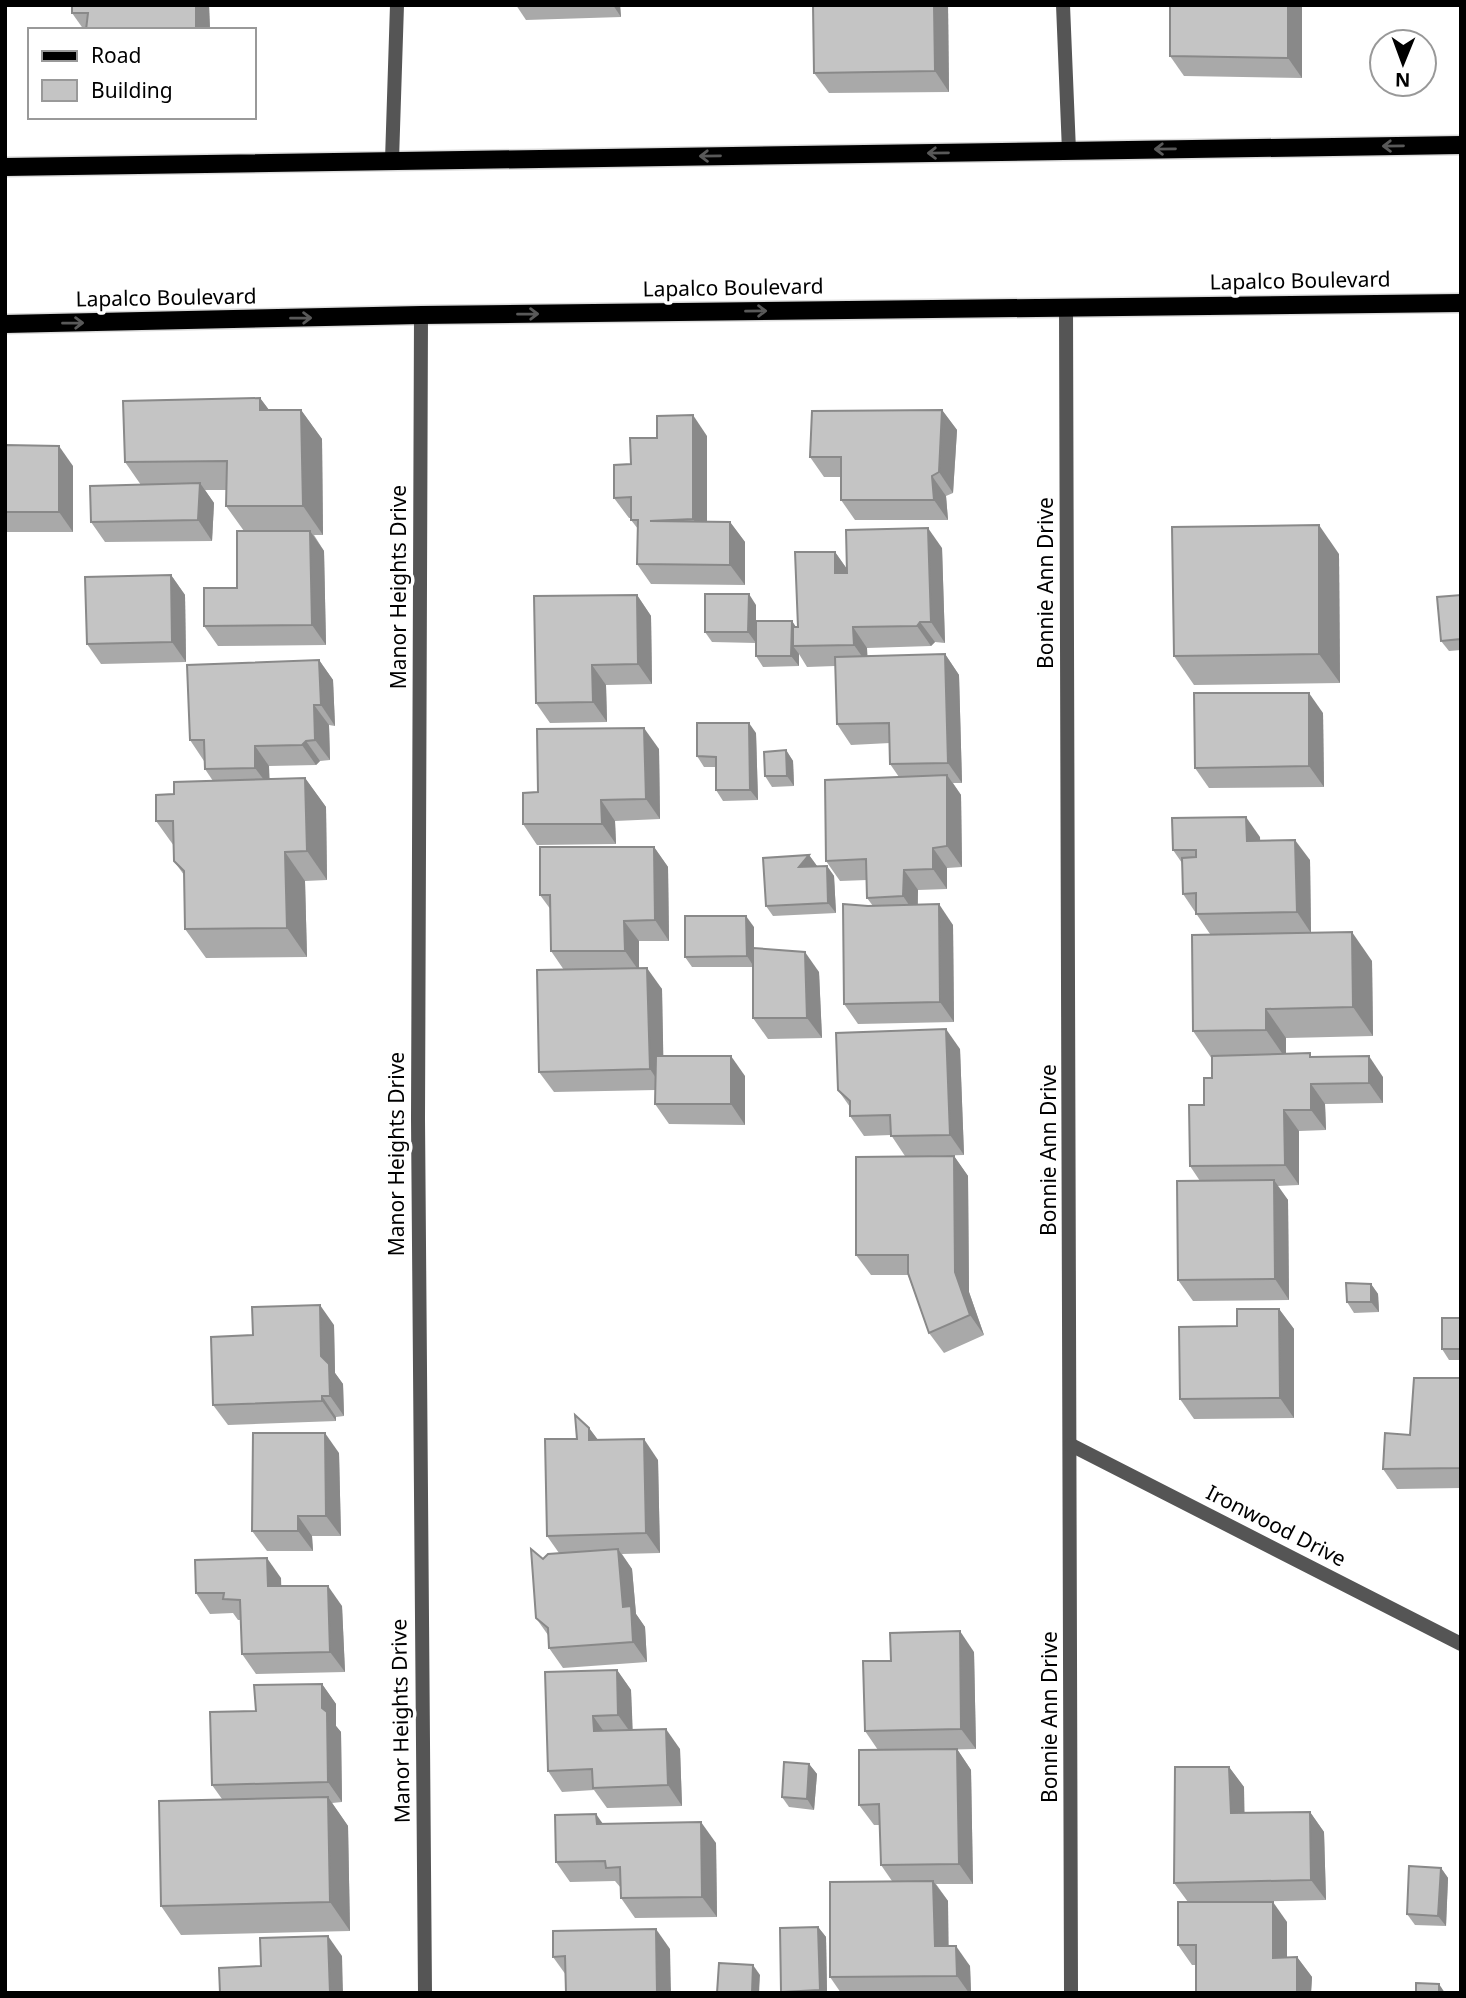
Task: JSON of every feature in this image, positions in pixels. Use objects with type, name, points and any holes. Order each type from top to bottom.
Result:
[{"type":"main road","points":[[7,168],[1461,145]]},
{"type":"main road","name":"Lapalco Boulevard","points":[[5,324],[421,315],[1461,303]]},
{"type":"street","points":[[392,160],[397,5]]},
{"type":"street","points":[[1063,5],[1069,151]]},
{"type":"street","name":"Bonnie Ann Drive","points":[[1066,306],[1072,1993]]},
{"type":"street","name":"Manor Heights Drive","points":[[421,315],[418,1119],[425,1993]]},
{"type":"street","name":"Ironwood Drive","points":[[1071,1445],[1461,1644]]},
{"type":"building","points":[[72,5],[196,5],[196,28],[86,28],[88,13],[72,13]]},
{"type":"building","points":[[813,5],[934,5],[935,71],[814,73]]},
{"type":"building","points":[[1170,5],[1288,5],[1288,58],[1170,56]]},
{"type":"building","points":[[260,398],[260,410],[301,410],[303,506],[226,506],[227,461],[125,462],[123,401]]},
{"type":"building","points":[[942,410],[939,472],[932,476],[934,500],[841,500],[841,457],[810,457],[812,411]]},
{"type":"building","points":[[693,415],[693,519],[650,521],[730,522],[730,565],[637,564],[638,520],[631,520],[631,497],[614,498],[614,465],[631,464],[630,438],[657,438],[657,416]]},
{"type":"building","points":[[5,445],[59,446],[59,512],[5,512]]},
{"type":"building","points":[[200,483],[198,520],[91,522],[90,486]]},
{"type":"building","points":[[1319,525],[1319,654],[1174,656],[1172,527]]},
{"type":"building","points":[[928,528],[931,622],[920,622],[917,626],[853,627],[854,645],[793,646],[793,627],[798,627],[795,552],[835,552],[835,573],[847,573],[846,530]]},
{"type":"building","points":[[237,531],[310,531],[312,625],[204,626],[204,588],[237,588]]},
{"type":"building","points":[[171,575],[172,642],[87,644],[85,577]]},
{"type":"building","points":[[705,594],[749,594],[748,632],[705,632]]},
{"type":"building","points":[[637,595],[638,664],[592,665],[593,702],[536,703],[534,596]]},
{"type":"building","points":[[1461,595],[1461,639],[1441,641],[1437,597]]},
{"type":"building","points":[[756,621],[792,621],[791,656],[756,656]]},
{"type":"building","points":[[945,654],[948,763],[890,764],[889,723],[837,724],[835,657]]},
{"type":"building","points":[[319,660],[321,705],[314,705],[315,740],[306,741],[302,745],[255,746],[255,768],[205,769],[204,740],[190,740],[187,665]]},
{"type":"building","points":[[1194,693],[1309,693],[1309,766],[1195,768]]},
{"type":"building","points":[[697,723],[749,723],[750,790],[716,790],[716,757],[697,756]]},
{"type":"building","points":[[644,728],[646,799],[601,800],[602,824],[523,824],[523,793],[538,792],[537,729]]},
{"type":"building","points":[[786,750],[787,776],[765,776],[764,752]]},
{"type":"building","points":[[947,775],[947,846],[933,848],[933,869],[904,870],[903,896],[867,898],[866,859],[826,861],[825,780]]},
{"type":"building","points":[[305,778],[307,851],[285,852],[287,928],[185,929],[184,871],[174,861],[173,821],[156,821],[156,795],[174,794],[174,782]]},
{"type":"building","points":[[1246,817],[1247,841],[1295,840],[1297,912],[1196,914],[1196,893],[1183,894],[1182,858],[1196,857],[1196,850],[1173,850],[1172,818]]},
{"type":"building","points":[[540,847],[654,847],[655,920],[624,921],[625,951],[551,951],[550,895],[540,895]]},
{"type":"building","points":[[809,855],[799,867],[827,866],[828,903],[766,906],[763,858]]},
{"type":"building","points":[[843,904],[939,904],[940,1002],[844,1004]]},
{"type":"building","points":[[685,916],[746,916],[747,956],[685,957]]},
{"type":"building","points":[[1352,932],[1353,1007],[1266,1009],[1266,1030],[1193,1031],[1192,935]]},
{"type":"building","points":[[753,948],[805,952],[807,1018],[753,1018]]},
{"type":"building","points":[[647,968],[650,1069],[539,1072],[537,970]]},
{"type":"building","points":[[946,1029],[950,1135],[891,1136],[890,1115],[850,1116],[850,1101],[838,1090],[836,1033]]},
{"type":"building","points":[[1310,1053],[1310,1057],[1369,1056],[1369,1083],[1311,1084],[1311,1110],[1284,1110],[1285,1165],[1190,1166],[1189,1105],[1204,1105],[1204,1078],[1212,1078],[1212,1056]]},
{"type":"building","points":[[656,1056],[731,1056],[731,1104],[655,1104]]},
{"type":"building","points":[[954,1156],[955,1272],[970,1315],[929,1333],[908,1273],[908,1255],[856,1255],[856,1157]]},
{"type":"building","points":[[1274,1180],[1275,1279],[1178,1280],[1177,1181]]},
{"type":"building","points":[[1346,1283],[1371,1284],[1371,1302],[1347,1302]]},
{"type":"building","points":[[320,1305],[321,1356],[329,1364],[330,1396],[322,1396],[322,1401],[213,1405],[211,1337],[253,1335],[252,1307]]},
{"type":"building","points":[[1237,1309],[1279,1309],[1280,1398],[1180,1399],[1179,1327],[1237,1326]]},
{"type":"building","points":[[1442,1318],[1461,1318],[1461,1349],[1442,1349]]},
{"type":"building","points":[[1414,1378],[1461,1378],[1461,1468],[1383,1469],[1385,1433],[1410,1435]]},
{"type":"building","points":[[575,1415],[589,1428],[589,1440],[644,1439],[646,1533],[547,1536],[545,1439],[577,1439]]},
{"type":"building","points":[[253,1433],[325,1433],[326,1516],[298,1516],[298,1531],[252,1531]]},
{"type":"building","points":[[531,1549],[543,1559],[548,1554],[618,1549],[623,1607],[631,1606],[633,1642],[549,1648],[548,1628],[536,1618]]},
{"type":"building","points":[[267,1558],[268,1586],[328,1586],[330,1652],[242,1654],[240,1600],[223,1599],[224,1593],[196,1593],[195,1560]]},
{"type":"building","points":[[960,1631],[961,1729],[865,1731],[863,1661],[891,1661],[890,1633]]},
{"type":"building","points":[[617,1670],[618,1715],[593,1716],[594,1731],[666,1729],[668,1785],[593,1788],[592,1769],[548,1771],[545,1672]]},
{"type":"building","points":[[322,1684],[322,1708],[327,1712],[328,1782],[212,1785],[210,1712],[256,1711],[254,1685]]},
{"type":"building","points":[[957,1749],[959,1864],[881,1865],[879,1804],[859,1805],[859,1750]]},
{"type":"building","points":[[784,1762],[809,1764],[807,1799],[782,1797]]},
{"type":"building","points":[[1175,1767],[1229,1767],[1231,1813],[1310,1812],[1311,1880],[1174,1883]]},
{"type":"building","points":[[328,1797],[330,1902],[161,1906],[159,1801]]},
{"type":"building","points":[[596,1814],[597,1824],[701,1822],[702,1897],[621,1898],[620,1867],[606,1868],[605,1861],[556,1862],[555,1815]]},
{"type":"building","points":[[1409,1866],[1441,1868],[1438,1916],[1407,1914]]},
{"type":"building","points":[[933,1881],[935,1946],[956,1946],[957,1976],[830,1977],[830,1882]]},
{"type":"building","points":[[1178,1902],[1273,1902],[1273,1958],[1297,1957],[1297,1993],[1196,1993],[1196,1945],[1178,1945]]},
{"type":"building","points":[[818,1927],[820,1990],[781,1992],[780,1928]]},
{"type":"building","points":[[656,1929],[657,1993],[566,1993],[565,1956],[553,1957],[553,1931]]},
{"type":"building","points":[[328,1936],[330,1993],[220,1993],[219,1968],[261,1966],[260,1938]]},
{"type":"building","points":[[719,1963],[753,1965],[752,1993],[717,1993]]},
{"type":"building","points":[[1416,1983],[1439,1984],[1439,1993],[1416,1993]]}]
